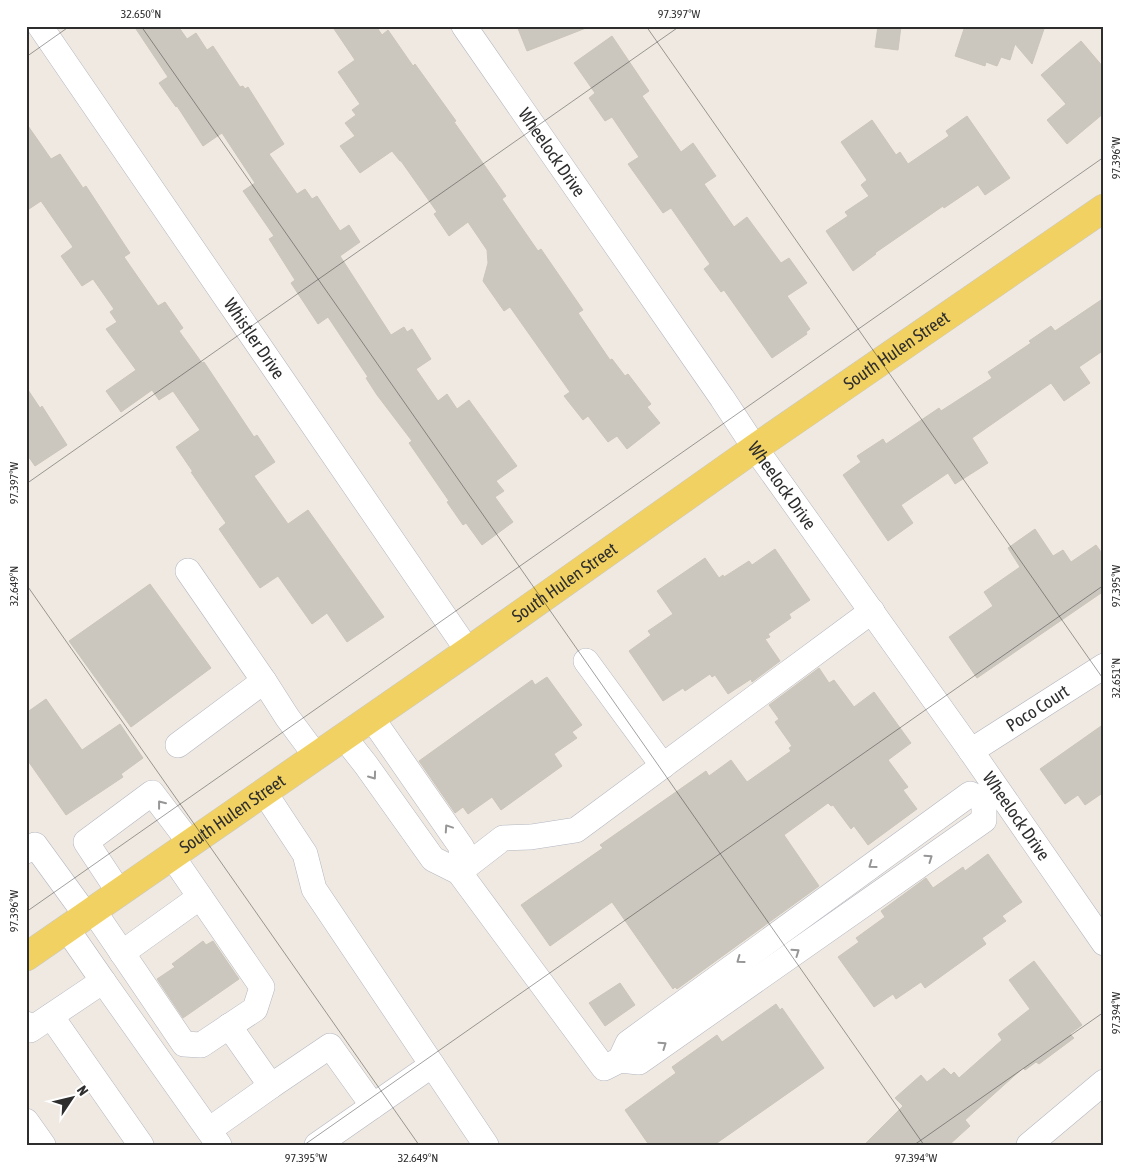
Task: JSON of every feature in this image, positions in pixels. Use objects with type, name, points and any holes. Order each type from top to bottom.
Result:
[{"type":"main road","name":"South Hulen Street","points":[[26,956],[468,651],[755,448],[1104,208]]},
{"type":"street","name":"Whistler Drive","points":[[40,26],[468,651]]},
{"type":"street","name":"Wheelock Drive","points":[[464,26],[755,448],[971,751],[991,795],[1104,943]]},
{"type":"street","points":[[188,571],[287,717],[316,756]]},
{"type":"street","points":[[459,872],[503,838],[531,837],[576,830],[872,611]]},
{"type":"street","points":[[586,661],[663,766]]},
{"type":"street","name":"Poco Court","points":[[971,751],[1104,666]]},
{"type":"street","points":[[178,744],[264,681]]},
{"type":"street","points":[[371,717],[462,848],[459,872]]},
{"type":"street","points":[[344,737],[433,859],[459,872],[604,1068],[620,1060],[628,1043],[808,910],[970,794],[991,795]]},
{"type":"street","points":[[264,792],[305,854],[314,889],[486,1145]]},
{"type":"street","points":[[82,918],[122,953],[184,1044],[201,1045],[255,1009],[262,987],[200,897],[181,849],[152,793],[86,842],[119,892]]},
{"type":"street","points":[[26,851],[35,845],[82,918],[103,981],[214,1137],[272,1086],[330,1046],[373,1106]]},
{"type":"street","points":[[122,953],[200,897]]},
{"type":"street","points":[[28,1030],[103,981]]},
{"type":"street","points":[[51,1016],[141,1145]]},
{"type":"street","points":[[229,1026],[272,1086]]},
{"type":"street","points":[[317,1145],[432,1065]]},
{"type":"street","points":[[1030,1145],[1104,1082]]},
{"type":"street","points":[[26,1120],[43,1145]]},
{"type":"building","points":[[134,26],[178,26],[187,39],[196,33],[207,50],[213,46],[240,87],[243,86],[245,89],[248,87],[284,144],[269,154],[297,194],[305,189],[312,199],[317,196],[340,231],[349,225],[360,242],[340,256],[391,335],[404,327],[407,332],[412,329],[431,359],[416,369],[438,401],[447,394],[457,409],[469,400],[517,466],[496,481],[504,491],[495,497],[513,522],[482,545],[466,523],[463,525],[447,502],[449,501],[409,443],[412,441],[377,395],[366,378],[368,377],[328,317],[318,324],[291,283],[295,280],[269,239],[274,236],[243,191],[255,183],[222,133],[203,146],[177,106],[159,83],[168,77]]},
{"type":"building","points":[[332,26],[376,26],[382,35],[388,30],[413,66],[415,64],[456,121],[454,122],[506,196],[502,199],[538,251],[541,249],[583,310],[578,313],[610,360],[612,359],[625,376],[628,374],[651,404],[647,407],[660,423],[627,449],[617,436],[608,442],[588,416],[583,420],[564,396],[570,392],[510,307],[504,311],[483,281],[488,263],[487,250],[468,222],[449,236],[434,214],[437,212],[392,151],[360,173],[340,146],[355,136],[345,123],[356,115],[352,110],[360,104],[338,72],[355,60]]},
{"type":"building","points":[[517,26],[586,26],[586,28],[527,51]]},
{"type":"building","points":[[878,26],[901,26],[898,50],[875,47]]},
{"type":"building","points":[[965,26],[1045,26],[1032,64],[1015,44],[1010,60],[1001,57],[997,66],[986,62],[985,66],[955,56]]},
{"type":"building","points":[[612,36],[649,91],[642,96],[681,152],[693,143],[716,176],[704,184],[734,227],[747,217],[781,263],[789,258],[807,283],[787,296],[810,329],[806,332],[807,334],[772,358],[724,290],[721,292],[704,269],[710,264],[671,208],[663,213],[628,164],[639,157],[612,117],[605,121],[589,98],[595,93],[574,63]]},
{"type":"building","points":[[1081,41],[1104,68],[1104,113],[1067,144],[1047,120],[1066,104],[1041,75]]},
{"type":"building","points":[[967,116],[1010,178],[985,195],[978,185],[944,208],[943,206],[875,253],[853,271],[826,231],[848,216],[845,212],[869,196],[861,185],[867,180],[841,142],[872,120],[896,155],[900,152],[908,164],[949,136],[946,131]]},
{"type":"building","points":[[26,123],[51,159],[60,154],[83,188],[86,186],[130,253],[124,257],[158,306],[165,302],[183,328],[179,331],[202,363],[204,362],[254,437],[257,435],[275,462],[254,476],[288,524],[308,510],[384,617],[347,642],[327,613],[312,624],[278,576],[260,588],[219,529],[226,523],[176,447],[200,430],[173,391],[159,400],[152,390],[121,412],[106,391],[136,370],[106,329],[117,322],[110,312],[114,309],[93,279],[82,286],[61,256],[73,247],[41,201],[26,211]]},
{"type":"building","points":[[1104,298],[1104,350],[1079,367],[1090,383],[1064,401],[1051,383],[972,438],[988,463],[955,484],[948,473],[901,505],[913,523],[888,541],[843,475],[861,462],[857,456],[883,439],[886,444],[939,408],[941,411],[992,378],[988,372],[1031,343],[1029,341],[1051,326],[1055,331]]},
{"type":"building","points":[[26,387],[40,408],[42,406],[67,445],[35,466],[26,453]]},
{"type":"building","points":[[1035,529],[1053,556],[1063,550],[1071,562],[1096,545],[1104,556],[1104,591],[977,678],[949,637],[993,606],[984,592],[1020,567],[1008,548]]},
{"type":"building","points":[[775,549],[810,600],[789,614],[791,618],[768,634],[770,637],[765,639],[780,661],[752,682],[751,679],[728,694],[715,675],[712,677],[710,674],[685,691],[683,688],[663,701],[629,651],[651,635],[648,631],[673,614],[657,591],[705,558],[719,578],[723,575],[724,577],[749,561],[752,565]]},
{"type":"building","points":[[150,584],[211,668],[131,727],[69,641]]},
{"type":"building","points":[[819,668],[829,683],[834,680],[854,707],[874,692],[911,743],[888,760],[908,787],[903,790],[917,809],[868,845],[854,826],[851,829],[833,805],[831,806],[828,803],[784,835],[819,886],[677,989],[675,987],[673,989],[612,902],[550,946],[521,905],[603,848],[600,845],[706,771],[709,776],[731,760],[747,782],[791,751],[789,748],[792,746],[775,722],[779,719],[769,705]]},
{"type":"building","points":[[547,677],[582,725],[572,732],[577,738],[554,754],[562,766],[501,810],[492,797],[468,814],[463,807],[455,813],[419,761],[532,680],[535,685]]},
{"type":"building","points":[[46,699],[82,750],[120,724],[143,758],[121,774],[123,777],[66,815],[26,758],[26,713]]},
{"type":"building","points":[[1104,724],[1104,792],[1085,805],[1078,795],[1065,804],[1040,769]]},
{"type":"building","points":[[988,854],[1022,902],[1002,916],[1006,921],[982,938],[986,944],[925,988],[921,982],[896,999],[893,994],[874,1007],[838,957],[859,942],[856,938],[885,917],[881,911],[926,878],[933,888],[963,867],[965,871]]},
{"type":"building","points":[[203,941],[206,945],[213,941],[239,979],[183,1018],[157,979],[175,967],[172,964]]},
{"type":"building","points":[[1034,961],[1082,1025],[1070,1034],[1074,1038],[1039,1064],[1036,1062],[1025,1070],[1023,1068],[965,1120],[970,1126],[949,1145],[864,1145],[903,1106],[895,1098],[921,1075],[927,1082],[944,1068],[951,1075],[954,1072],[959,1078],[1002,1040],[998,1034],[1030,1009],[1009,980]]},
{"type":"building","points":[[620,983],[635,1005],[605,1026],[589,1003]]},
{"type":"building","points":[[776,1004],[780,1010],[782,1008],[824,1068],[714,1145],[649,1145],[625,1110],[676,1073],[672,1067],[717,1035],[722,1042]]}]
